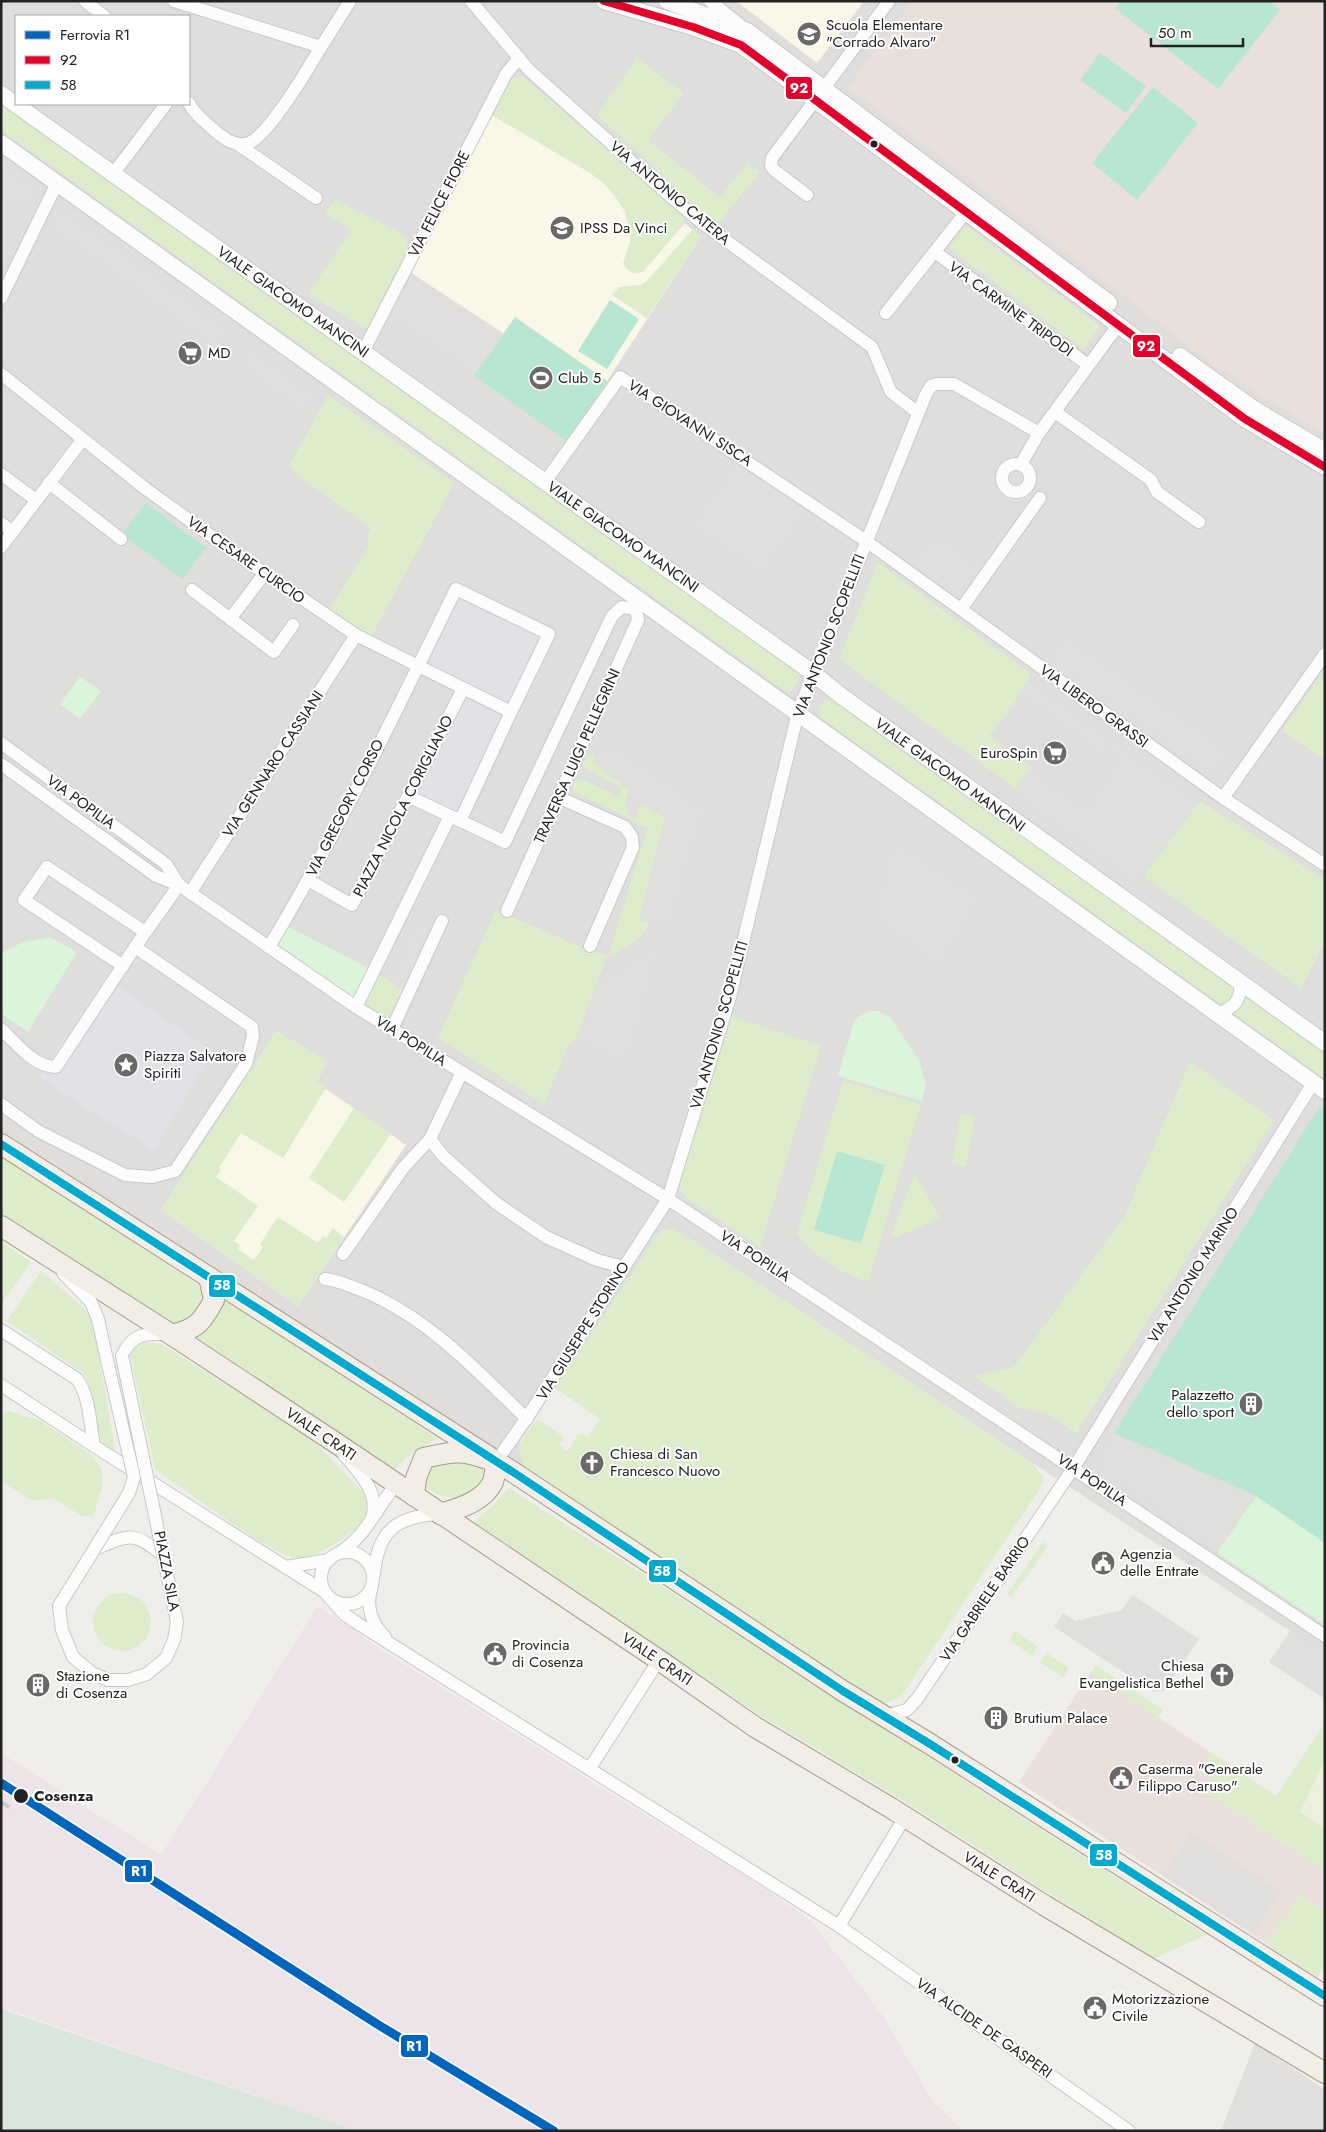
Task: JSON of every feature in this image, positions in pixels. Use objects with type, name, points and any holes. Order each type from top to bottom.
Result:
[{"type":"main road","points":[[1,1144],[496,1462],[843,1691],[1325,1996]]},
{"type":"main road","name":"VIALE CRATI","points":[[1,1226],[172,1335],[659,1660],[755,1727],[905,1817],[1044,1906],[1325,2073]]},
{"type":"main road","points":[[172,1335],[191,1330],[204,1319],[214,1300],[209,1278]]},
{"type":"main road","points":[[396,1484],[424,1458],[454,1451],[474,1454],[496,1462]]},
{"type":"main road","points":[[414,1496],[416,1478],[424,1458]]},
{"type":"main road","points":[[440,1514],[467,1506],[483,1495],[494,1481],[496,1462]]},
{"type":"street","points":[[85,1],[103,15]]},
{"type":"street","points":[[174,1],[321,47]]},
{"type":"street","points":[[236,144],[246,144],[255,140],[287,101],[350,1]]},
{"type":"street","points":[[604,1],[744,38]]},
{"type":"street","points":[[710,1],[744,38],[966,212],[1245,419],[1325,468]]},
{"type":"street","points":[[807,195],[774,170],[771,162],[775,153],[888,1]]},
{"type":"street","points":[[677,3],[744,38]]},
{"type":"street","name":"VIA ANTONIO CATERA","points":[[476,4],[528,70],[702,224],[872,346],[891,392],[917,412]]},
{"type":"street","name":"VIA FELICE FIORE","points":[[363,352],[506,74],[519,58]]},
{"type":"street","name":"VIALE GIACOMO MANCINI","points":[[1,94],[15,104]]},
{"type":"street","points":[[818,95],[1216,383],[1254,409],[1325,451]]},
{"type":"street","points":[[190,104],[198,116],[222,137],[236,144],[316,198]]},
{"type":"street","name":"VIALE GIACOMO MANCINI","points":[[16,105],[813,673],[847,700],[1325,1043]]},
{"type":"street","points":[[113,174],[165,105]]},
{"type":"street","points":[[1,143],[638,605],[798,712],[1319,1087]]},
{"type":"street","points":[[1,298],[57,183]]},
{"type":"street","points":[[886,313],[966,212]]},
{"type":"street","name":"VIA CARMINE TRIPODI","points":[[935,252],[1088,365]]},
{"type":"street","points":[[1021,464],[1040,433],[1119,324]]},
{"type":"street","name":"VIA CESARE CURCIO","points":[[1,374],[146,489],[265,573],[356,635],[418,667]]},
{"type":"street","name":"VIA GIOVANNI SISCA","points":[[545,482],[620,377],[866,541]]},
{"type":"street","name":"VIA ANTONIO SCOPELLITI","points":[[668,1199],[730,997],[798,712],[917,412],[931,386],[944,383],[954,384],[1040,433]]},
{"type":"street","points":[[1055,412],[1151,480],[1158,492],[1199,522]]},
{"type":"street","points":[[1,547],[83,439]]},
{"type":"street","points":[[1,474],[36,500]]},
{"type":"street","points":[[49,483],[121,539]]},
{"type":"street","points":[[961,609],[1040,498]]},
{"type":"street","points":[[1,523],[13,532]]},
{"type":"street","name":"VIA LIBERO GRASSI","points":[[866,541],[1223,798],[1325,865]]},
{"type":"street","points":[[230,619],[265,573]]},
{"type":"street","points":[[356,1007],[511,712],[549,634],[456,589],[418,667],[511,712]]},
{"type":"street","points":[[192,590],[274,652],[293,626]]},
{"type":"street","points":[[408,796],[505,842],[612,616],[622,608],[638,605]]},
{"type":"street","name":"TRAVERSA LUIGI PELLEGRINI","points":[[507,911],[638,620],[638,605]]},
{"type":"street","name":"VIA GENNARO CASSIANI","points":[[190,893],[356,635]]},
{"type":"street","points":[[1223,798],[1325,654]]},
{"type":"street","name":"VIA GREGORY CORSO","points":[[269,947],[308,880],[418,667]]},
{"type":"street","name":"PIAZZA NICOLA CORIGLIANO","points":[[308,880],[352,905],[463,689]]},
{"type":"street","name":"VIA POPILIA","points":[[1,744],[166,864],[179,885]]},
{"type":"street","name":"VIA POPILIA","points":[[1,764],[156,876],[179,885],[356,1007],[668,1199],[1074,1467],[1325,1636]]},
{"type":"street","points":[[558,797],[625,827],[632,837],[633,847],[590,946]]},
{"type":"street","points":[[123,966],[24,900],[47,867],[145,932]]},
{"type":"street","points":[[1,1030],[38,1062],[48,1067],[56,1067],[134,948],[179,885]]},
{"type":"street","points":[[392,1029],[442,921]]},
{"type":"street","points":[[1,1104],[38,1131],[125,1175],[152,1177],[175,1171],[246,1064],[253,1036],[252,1026],[134,948]]},
{"type":"street","points":[[1218,1015],[1232,1008],[1241,996],[1241,983]]},
{"type":"street","points":[[344,1254],[403,1168],[430,1139],[462,1072]]},
{"type":"street","name":"VIA ANTONIO MARINO","points":[[1074,1467],[1319,1087]]},
{"type":"street","points":[[430,1139],[443,1156],[496,1202],[546,1237],[597,1260],[623,1268]]},
{"type":"street","name":"VIA GIUSEPPE STORINO","points":[[496,1462],[526,1419],[668,1199]]},
{"type":"street","name":"PIAZZA SILA","points":[[44,1253],[91,1302],[98,1319],[134,1477],[129,1493],[59,1606],[62,1630],[72,1657],[92,1673],[108,1680],[128,1680],[147,1674],[166,1658],[174,1640],[177,1622],[122,1356],[128,1344],[140,1335],[154,1333],[172,1335]]},
{"type":"street","points":[[325,1279],[336,1280],[377,1297],[420,1322],[456,1350],[526,1419]]},
{"type":"street","points":[[1,1330],[77,1379],[83,1387],[94,1446]]},
{"type":"street","points":[[1,1385],[286,1567],[337,1602],[353,1604],[366,1596],[371,1589]]},
{"type":"street","points":[[333,1442],[361,1475],[368,1488],[374,1504],[371,1521]]},
{"type":"street","name":"VIA GABRIELE BARRIO","points":[[885,1716],[907,1710],[917,1700],[1074,1467]]},
{"type":"street","points":[[327,1595],[321,1575],[332,1557],[354,1542],[396,1484]]},
{"type":"street","points":[[394,1645],[381,1633],[372,1618],[368,1603],[378,1550],[381,1542],[392,1528],[407,1518],[440,1514]]},
{"type":"street","points":[[94,1549],[122,1537],[132,1536],[144,1539],[164,1556]]},
{"type":"street","points":[[286,1567],[332,1557],[344,1552],[361,1556],[367,1561],[374,1576]]},
{"type":"street","name":"VIA ALCIDE DE GASPERI","points":[[327,1595],[344,1614],[839,1926],[1129,2131]]},
{"type":"street","points":[[590,1768],[659,1660]]},
{"type":"street","points":[[839,1926],[862,1896],[905,1817]]},
{"type":"shaded area","points":[[1,1],[1325,1],[1325,1656],[1290,1631],[681,1233],[555,1388],[520,1442],[525,1469],[1,1134]]},
{"type":"shaded area","name":"Scuola Elementare \"Corrado Alvaro\"","points":[[736,1],[864,1],[817,63]]},
{"type":"shaded area","points":[[913,1],[1325,1],[1325,435],[1217,367],[848,87]]},
{"type":"shaded area","name":"IPSS Da Vinci","points":[[522,76],[683,215],[683,222],[701,236],[607,381],[515,318],[504,334],[411,273],[510,79]]},
{"type":"shaded area","points":[[1,164],[41,190],[26,212],[1,196]]},
{"type":"shaded area","points":[[61,205],[229,328],[213,350],[45,226]]},
{"type":"shaded area","points":[[411,273],[504,334],[474,376],[386,317]]},
{"type":"shaded area","points":[[252,346],[316,395],[302,414],[237,365]]},
{"type":"shaded area","points":[[735,461],[808,514],[762,577],[689,525]]},
{"type":"shaded area","points":[[935,531],[986,568],[961,601],[910,565]]},
{"type":"shaded area","points":[[1016,551],[1056,580],[1012,638],[973,609]]},
{"type":"shaded area","points":[[456,589],[549,634],[460,821],[408,796],[463,689],[418,667]]},
{"type":"shaded area","points":[[1063,632],[1233,751],[1214,779],[1044,660]]},
{"type":"shaded area","points":[[1029,679],[1200,801],[1136,886],[1010,794],[1032,767],[1085,805],[1117,761],[1104,751],[1101,755],[1018,696]]},
{"type":"shaded area","points":[[605,737],[706,808],[671,928],[639,920],[664,820],[663,816],[630,800],[632,792],[593,763]]},
{"type":"shaded area","points":[[894,836],[983,898],[940,970],[869,917]]},
{"type":"shaded area","points":[[413,924],[438,931],[408,995],[388,979]]},
{"type":"shaded area","points":[[662,939],[628,1071],[576,1038],[599,979]]},
{"type":"shaded area","name":"Piazza Salvatore Spiriti","points":[[105,977],[212,1052],[154,1151],[38,1077]]},
{"type":"shaded area","points":[[276,1031],[328,1062],[316,1082],[406,1145],[298,1306],[161,1210]]},
{"type":"shaded area","points":[[1114,1433],[1256,1496],[1217,1553],[1090,1467]]},
{"type":"shaded area","points":[[1133,1595],[1199,1639],[1164,1691],[1154,1692],[1054,1627],[1063,1613],[1075,1621],[1122,1610]]},
{"type":"shaded area","points":[[318,1606],[385,1652],[602,1788],[710,1855],[720,1857],[811,1921],[883,2016],[932,2100],[964,2131],[358,2131],[1,2007],[1,1753],[161,1855]]},
{"type":"shaded area","points":[[1290,1631],[1325,1656],[1325,1699],[1269,1662]]},
{"type":"shaded area","points":[[1091,1672],[1325,1829],[1325,1965],[1317,1977],[1019,1782]]},
{"type":"shaded area","points":[[1191,1832],[1281,1891],[1253,1934],[1162,1875]]},
{"type":"shaded area","points":[[1,2007],[7,2011],[358,2131],[1,2131]]},
{"type":"shaded area","points":[[1255,2043],[1325,2090],[1325,2129],[1321,2131],[1221,2131]]},
{"type":"green space","points":[[1121,1],[1269,1],[1280,10],[1218,89],[1115,8]]},
{"type":"green space","points":[[1100,53],[1146,86],[1126,113],[1080,80]]},
{"type":"green space","points":[[637,58],[684,93],[648,140],[720,197],[748,163],[760,172],[718,224],[707,217],[597,115]]},
{"type":"green space","points":[[522,76],[683,215],[683,222],[685,223],[643,272],[632,272],[623,264],[630,241],[630,232],[625,212],[615,196],[601,181],[492,115],[510,79]]},
{"type":"green space","points":[[1153,87],[1198,123],[1137,200],[1092,163]]},
{"type":"green space","points":[[1,99],[800,670],[795,686],[788,693],[1,130]]},
{"type":"green space","points":[[335,200],[403,234],[408,242],[405,255],[367,329],[308,294],[351,230],[325,213]]},
{"type":"green space","points":[[966,225],[1100,326],[1083,349],[949,248]]},
{"type":"green space","points":[[693,229],[701,236],[647,318],[612,295],[619,287],[641,285],[646,282]]},
{"type":"green space","points":[[610,300],[639,319],[607,369],[578,351]]},
{"type":"green space","name":"Club 5","points":[[515,317],[607,381],[567,441],[474,376]]},
{"type":"green space","points":[[328,395],[454,483],[371,637],[330,609],[368,547],[368,533],[371,528],[294,473],[289,466]]},
{"type":"green space","points":[[146,503],[206,548],[182,579],[122,534]]},
{"type":"green space","points":[[878,563],[1031,674],[1007,714],[989,736],[1032,767],[1015,788],[839,659]]},
{"type":"green space","points":[[80,677],[101,691],[80,719],[60,704]]},
{"type":"green space","points":[[1319,677],[1325,682],[1325,760],[1282,731]]},
{"type":"green space","points":[[832,698],[1325,1050],[1325,1079],[820,717],[819,709],[824,700]]},
{"type":"green space","points":[[587,755],[596,755],[593,763],[630,790],[625,800],[629,816],[635,819],[640,805],[663,816],[664,820],[640,920],[650,923],[638,939],[620,951],[608,956],[648,828],[575,792],[573,788],[574,783],[581,779],[618,796],[623,788],[584,768],[583,763]]},
{"type":"green space","points":[[1200,801],[1325,880],[1325,942],[1301,988],[1143,876]]},
{"type":"green space","points":[[496,910],[585,949],[607,956],[576,1038],[569,1044],[544,1104],[438,1038]]},
{"type":"green space","points":[[283,924],[374,971],[356,1007],[269,947]]},
{"type":"green space","points":[[50,937],[77,952],[28,1032],[1,1014],[1,953],[21,943]]},
{"type":"green space","points":[[374,971],[388,979],[408,995],[392,1029],[356,1007]]},
{"type":"green space","points":[[871,1011],[878,1011],[890,1017],[919,1060],[926,1086],[921,1101],[838,1076],[854,1022],[858,1017]]},
{"type":"green space","points":[[731,1016],[821,1046],[760,1247],[686,1198],[677,1185]]},
{"type":"green space","points":[[276,1031],[328,1062],[316,1082],[326,1088],[283,1158],[241,1133],[219,1168],[221,1170],[216,1177],[258,1206],[234,1241],[240,1245],[238,1249],[254,1260],[263,1247],[260,1244],[278,1217],[318,1243],[323,1236],[326,1238],[333,1228],[344,1237],[298,1306],[161,1210]]},
{"type":"green space","points":[[1190,1062],[1274,1120],[1076,1434],[1047,1413],[1021,1409],[974,1376],[1014,1367],[1124,1217]]},
{"type":"green space","points":[[843,1081],[921,1104],[868,1282],[858,1279],[829,1263],[811,1249],[797,1234]]},
{"type":"green space","points":[[1321,1105],[1325,1107],[1325,1543],[1256,1496],[1114,1433]]},
{"type":"green space","points":[[354,1108],[391,1134],[344,1202],[309,1178]]},
{"type":"green space","points":[[961,1114],[975,1116],[966,1166],[952,1164]]},
{"type":"green space","points":[[837,1151],[885,1165],[861,1243],[814,1230]]},
{"type":"green space","points":[[1,1156],[202,1287],[201,1300],[195,1310],[177,1326],[68,1261],[1,1216]]},
{"type":"green space","points":[[916,1176],[940,1218],[893,1239],[891,1235],[913,1177]]},
{"type":"green space","points":[[664,1229],[672,1229],[681,1233],[1032,1463],[1043,1477],[1043,1484],[902,1695],[893,1701],[879,1704],[525,1469],[520,1447],[527,1432],[537,1419],[564,1437],[559,1445],[568,1451],[578,1434],[584,1434],[587,1438],[600,1419],[555,1388],[658,1234]]},
{"type":"green space","points":[[1,1242],[31,1262],[1,1305]]},
{"type":"green space","points":[[41,1271],[85,1309],[93,1323],[115,1449],[106,1449],[101,1440],[90,1390],[83,1373],[7,1321]]},
{"type":"green space","points":[[223,1299],[438,1438],[414,1452],[393,1470],[194,1341],[212,1322],[219,1311]]},
{"type":"green space","points":[[144,1342],[161,1344],[310,1437],[363,1492],[367,1507],[365,1516],[359,1525],[342,1539],[320,1552],[297,1558],[286,1555],[249,1534],[155,1469],[130,1354],[134,1346]]},
{"type":"green space","points":[[9,1411],[40,1421],[93,1456],[102,1470],[102,1487],[94,1515],[84,1517],[53,1498],[32,1501],[1,1481],[1,1414]]},
{"type":"green space","points":[[442,1460],[472,1463],[482,1468],[485,1473],[480,1482],[466,1494],[450,1497],[441,1496],[423,1487],[428,1467]]},
{"type":"green space","points":[[509,1488],[1206,1935],[1153,1959],[897,1797],[758,1714],[474,1522]]},
{"type":"green space","points":[[1256,1496],[1325,1543],[1325,1625],[1217,1553]]},
{"type":"green space","points":[[1043,1542],[1048,1546],[1012,1597],[1007,1594]]},
{"type":"green space","points":[[116,1593],[128,1593],[143,1601],[151,1616],[151,1628],[143,1643],[128,1651],[116,1651],[101,1643],[93,1628],[93,1616],[101,1601]]},
{"type":"green space","points":[[1015,1631],[1038,1647],[1032,1656],[1009,1640]]},
{"type":"green space","points":[[1047,1653],[1069,1668],[1063,1677],[1040,1662]]},
{"type":"green space","points":[[1096,1665],[1163,1710],[1158,1718],[1091,1672]]},
{"type":"green space","points":[[1325,1723],[1325,1760],[1300,1812],[1325,1829],[1325,1871],[1207,1793],[1214,1781],[1199,1771],[1208,1756],[1208,1751],[1276,1796]]},
{"type":"green space","points":[[1325,1760],[1325,1829],[1300,1812]]},
{"type":"green space","points":[[1300,1895],[1325,1911],[1325,1965],[1317,1977],[1267,1944]]},
{"type":"railway","points":[[1,1783],[20,1795]]},
{"type":"railway","points":[[1,1802],[14,1810]]},
{"type":"rail line","name":"R1","points":[[1,1783],[377,2024],[554,2131]]},
{"type":"transit line","name":"92","points":[[604,1],[693,27],[741,45],[1245,419],[1325,467]]},
{"type":"transit line","name":"58","points":[[1,1144],[516,1474],[843,1691],[930,1744],[1325,1996]]},
{"type":"place","name":"Scuola Elementare \"Corrado Alvaro\"","points":[[809,34]]},
{"type":"place","name":"IPSS Da Vinci","points":[[562,228]]},
{"type":"place","name":"MD","points":[[190,353]]},
{"type":"place","name":"Club 5","points":[[541,378]]},
{"type":"place","name":"EuroSpin","points":[[1055,753]]},
{"type":"place","name":"Piazza Salvatore Spiriti","points":[[126,1065]]},
{"type":"place","name":"Palazzetto dello sport","points":[[1251,1404]]},
{"type":"place","name":"Chiesa di San Francesco Nuovo","points":[[592,1463]]},
{"type":"place","name":"Agenzia delle Entrate","points":[[1103,1563]]},
{"type":"place","name":"Provincia di Cosenza","points":[[495,1654]]},
{"type":"place","name":"Chiesa Evangelistica Bethel","points":[[1222,1675]]},
{"type":"place","name":"Stazione di Cosenza","points":[[38,1685]]},
{"type":"place","name":"Brutium Palace","points":[[996,1718]]},
{"type":"place","name":"Caserma \"Generale Filippo Caruso\"","points":[[1121,1778]]},
{"type":"place","name":"Cosenza","points":[[21,1796]]},
{"type":"place","name":"Motorizzazione Civile","points":[[1095,2008]]}]
